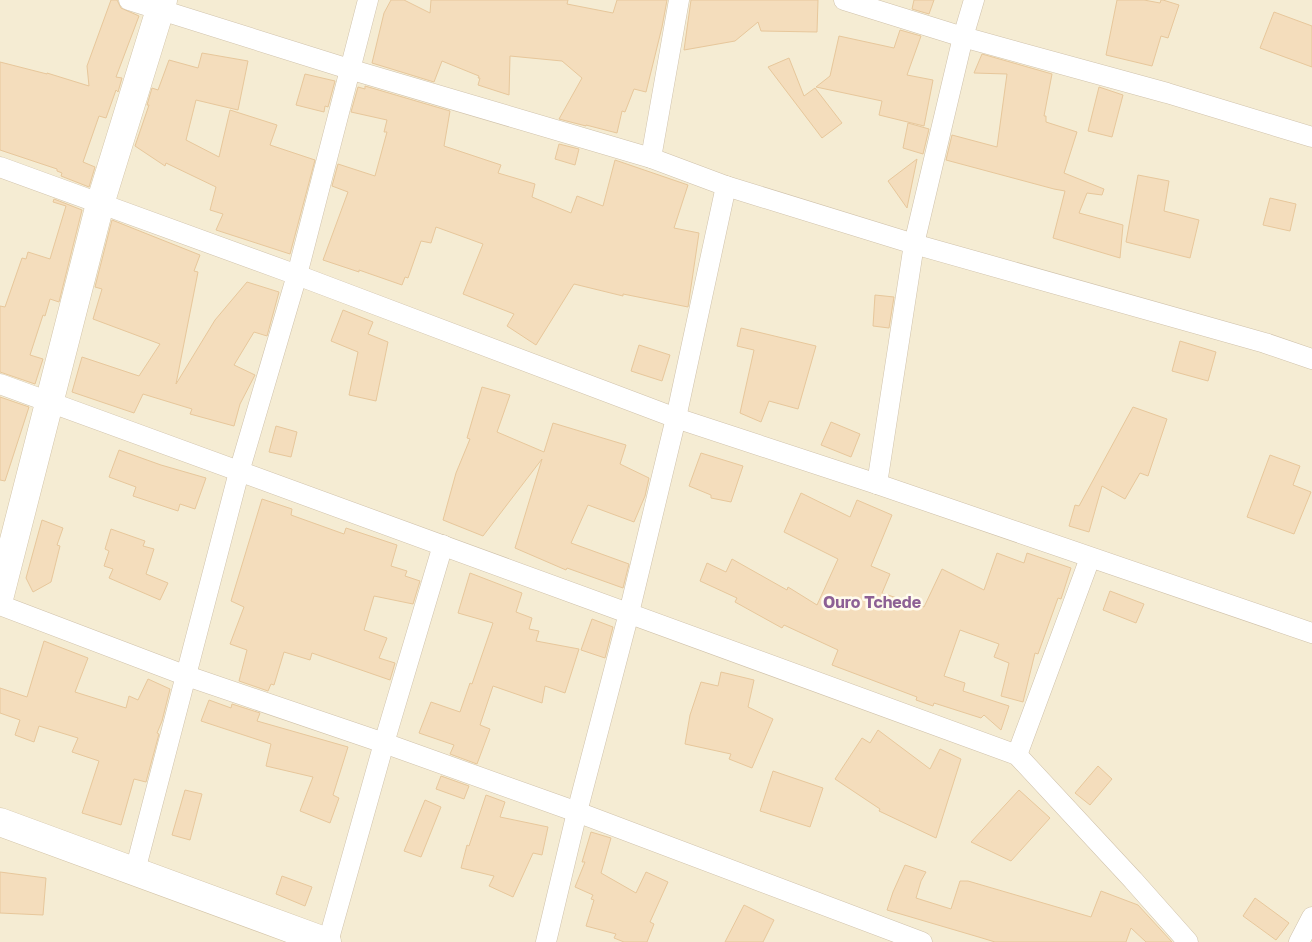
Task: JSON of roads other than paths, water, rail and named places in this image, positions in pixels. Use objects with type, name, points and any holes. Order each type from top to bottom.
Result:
[{"type":"main road","points":[[0,594],[100,204],[161,5]]},
{"type":"main road","points":[[0,822],[327,942]]},
{"type":"street","points":[[129,0],[161,5],[349,69],[651,158],[726,186],[914,244],[1256,341],[1312,359]]},
{"type":"street","points":[[135,871],[239,472],[296,275],[368,0]]},
{"type":"street","points":[[651,158],[679,0]]},
{"type":"street","points":[[844,0],[963,37],[1167,93],[1312,137]]},
{"type":"street","points":[[877,484],[914,244],[963,37],[974,0]]},
{"type":"street","points":[[0,167],[296,275],[676,418],[877,484],[1312,633]]},
{"type":"street","points":[[546,942],[676,418],[726,186]]},
{"type":"street","points":[[0,384],[1017,755],[1134,880],[1188,942]]},
{"type":"street","points":[[327,942],[443,545]]},
{"type":"street","points":[[1017,755],[1090,558]]},
{"type":"street","points":[[0,605],[187,676],[384,743],[577,812],[922,942]]},
{"type":"street","points":[[1299,942],[1312,918]]},
{"type":"district","name":"Ouro Tchede","points":[[872,602]]}]
